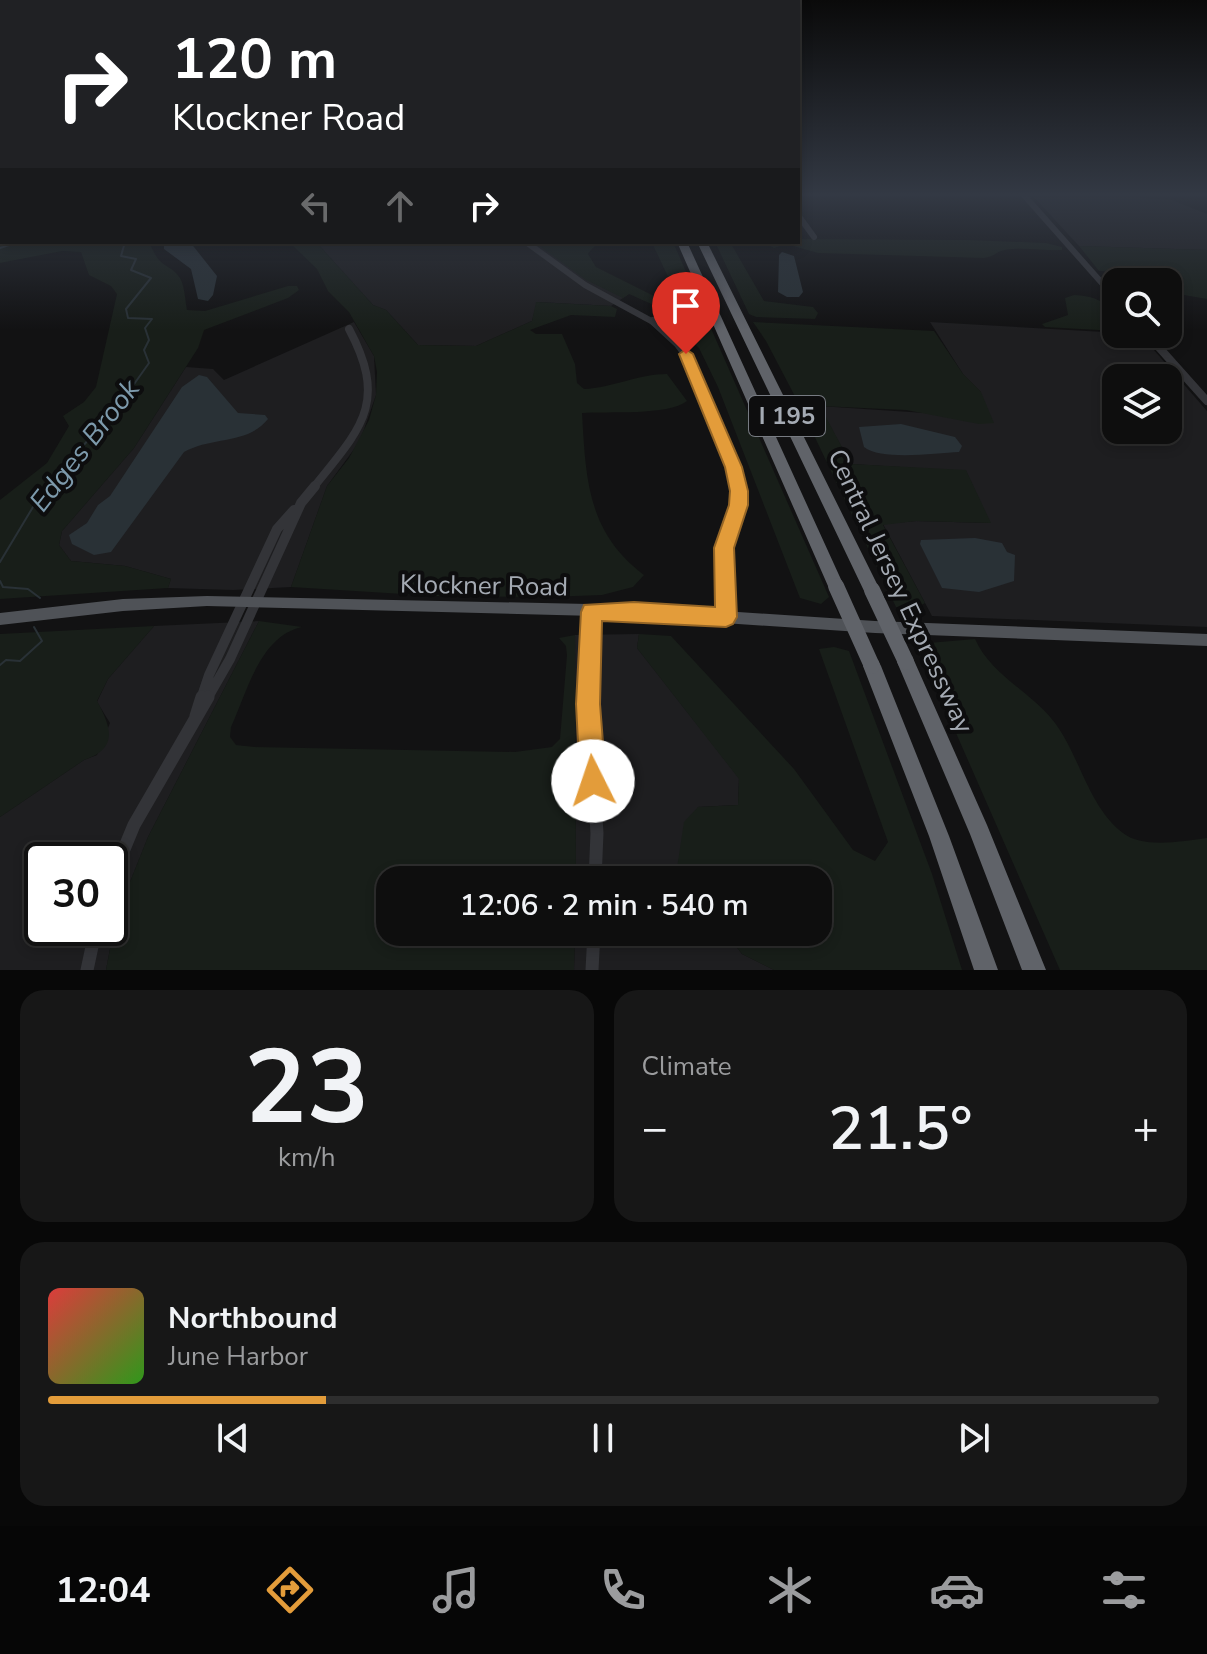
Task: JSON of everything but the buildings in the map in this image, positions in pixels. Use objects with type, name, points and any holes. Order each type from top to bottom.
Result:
[{"type":"highway","name":"Central Jersey Expressway","points":[[683,244],[872,666],[986,970]]},
{"type":"highway","name":"Central Jersey Expressway","points":[[703,244],[906,662],[980,832],[1034,970]]},
{"type":"main road","name":"Klockner Road","points":[[0,619],[123,605],[250,602],[634,611],[875,627],[1207,640]]},
{"type":"street","points":[[1063,239],[1102,283]]},
{"type":"street","points":[[529,244],[585,285],[651,319],[671,336],[693,364],[733,467],[739,491],[738,505],[724,548],[726,617]]},
{"type":"street","points":[[127,842],[193,727],[250,602],[301,503],[353,435],[367,407],[365,359],[349,329]]},
{"type":"street","points":[[1160,348],[1207,401]]},
{"type":"street","points":[[592,612],[588,704],[597,833],[596,866]]},
{"type":"street","points":[[87,970],[92,946]]},
{"type":"street","points":[[592,970],[593,946]]},
{"type":"shaded area","points":[[800,239],[968,240],[1046,243],[1062,247],[1062,250],[1008,250],[984,258],[818,253],[786,244],[800,244]]},
{"type":"shaded area","points":[[1073,239],[1207,239],[1207,250],[1079,246]]},
{"type":"shaded area","points":[[0,244],[153,244],[151,246],[158,259],[180,278],[187,310],[205,311],[297,286],[299,290],[288,298],[204,330],[198,348],[134,448],[62,531],[59,545],[71,561],[125,566],[171,579],[168,588],[0,599],[0,500],[47,463],[69,426],[63,416],[84,402],[96,387],[117,294],[111,286],[89,275],[81,252],[62,251],[0,263]]},
{"type":"shaded area","points":[[164,244],[192,244],[217,276],[213,295],[208,301],[198,299],[191,269],[164,249]]},
{"type":"shaded area","points":[[291,244],[318,244],[373,305],[386,310],[418,345],[476,346],[532,321],[536,302],[611,306],[617,309],[615,317],[571,315],[530,330],[536,334],[562,334],[575,364],[577,383],[584,389],[667,374],[687,401],[652,411],[582,413],[585,460],[593,503],[611,541],[644,575],[633,587],[602,595],[549,597],[435,596],[291,587],[327,486],[349,458],[369,420],[376,395],[374,356],[349,312],[328,291],[317,269]]},
{"type":"shaded area","points":[[318,244],[549,244],[629,294],[611,306],[537,302],[532,321],[476,346],[418,345],[386,310],[373,305]]},
{"type":"shaded area","points":[[537,244],[601,244],[588,254],[596,267],[674,306],[679,300],[653,245],[642,244],[674,244],[829,597],[821,604],[800,598],[718,387],[699,348],[658,307],[629,294],[623,298],[586,280]]},
{"type":"shaded area","points":[[716,244],[731,244],[764,301],[813,307],[818,313],[815,319],[756,317],[749,314]]},
{"type":"shaded area","points":[[1079,246],[1207,250],[1207,299],[1182,295],[1182,268],[1102,268],[1099,271]]},
{"type":"shaded area","points":[[782,252],[794,256],[803,292],[799,297],[787,297],[778,292],[779,255]]},
{"type":"shaded area","points":[[1087,296],[1102,302],[1102,330],[1045,327],[1042,324],[1068,315],[1065,298]]},
{"type":"shaded area","points":[[354,322],[374,356],[376,395],[360,441],[327,486],[291,587],[233,590],[168,588],[171,579],[125,566],[71,561],[59,545],[62,531],[134,448],[186,367],[213,369],[224,380]]},
{"type":"shaded area","points":[[753,322],[934,331],[963,374],[981,392],[994,423],[979,424],[906,410],[820,406],[851,464],[966,470],[991,523],[916,521],[883,525],[925,603],[911,611],[896,607],[799,404]]},
{"type":"shaded area","points":[[930,322],[1102,332],[1102,348],[1152,348],[1166,364],[1102,364],[1102,444],[1182,444],[1182,382],[1207,411],[1207,627],[932,616],[883,524],[916,521],[990,523],[966,471],[851,464],[819,406],[940,414],[981,392],[963,374]]},
{"type":"shaded area","points":[[199,375],[207,377],[238,413],[265,415],[268,419],[260,427],[240,437],[184,452],[111,552],[94,555],[72,544],[69,535],[87,523],[98,505],[110,496],[182,387]]},
{"type":"shaded area","points":[[901,424],[955,437],[962,446],[959,452],[910,455],[883,454],[864,447],[859,427]]},
{"type":"shaded area","points":[[975,538],[1002,543],[1007,552],[1015,555],[1014,581],[979,592],[942,588],[920,544],[921,540]]},
{"type":"shaded area","points":[[259,621],[148,837],[128,887],[128,842],[24,842],[24,946],[111,946],[106,970],[0,970],[0,817],[84,760],[97,755],[110,723],[97,702],[108,679],[154,626]]},
{"type":"shaded area","points":[[259,621],[302,627],[288,632],[275,642],[257,667],[231,727],[230,737],[236,745],[515,752],[552,747],[560,739],[567,655],[566,646],[559,638],[575,635],[576,866],[376,866],[376,946],[575,946],[574,970],[106,970],[111,946],[128,946],[128,887],[148,837]]},
{"type":"shaded area","points":[[154,626],[108,679],[97,701],[109,736],[103,749],[0,817],[0,634]]},
{"type":"shaded area","points":[[639,634],[637,648],[739,778],[738,805],[698,807],[678,866],[576,866],[575,635]]},
{"type":"shaded area","points":[[639,634],[671,636],[794,769],[853,850],[875,861],[888,842],[819,649],[834,647],[849,651],[932,874],[962,970],[774,970],[742,954],[736,946],[832,946],[832,866],[677,866],[684,822],[698,807],[738,805],[739,779],[637,648]]},
{"type":"shaded area","points":[[975,639],[999,672],[1041,708],[1061,731],[1100,808],[1123,833],[1131,838],[1152,842],[1207,838],[1207,970],[1060,970],[917,644]]},
{"type":"shaded area","points":[[575,946],[736,946],[742,954],[774,970],[574,970]]},
{"type":"waterway","points":[[0,248],[12,244]]},
{"type":"waterway","name":"Edges Brook","points":[[0,562],[45,487],[115,411],[149,363],[144,350],[149,340],[145,328],[152,319],[128,318],[126,309],[151,278],[131,270],[136,259],[121,256],[124,244]]},
{"type":"waterway","name":"Edges Brook","points":[[0,581],[3,587],[28,589],[40,598]]},
{"type":"waterway","name":"Edges Brook","points":[[0,665],[6,660],[20,661],[42,641],[34,627]]},
{"type":"route","points":[[593,781],[588,704],[592,612],[634,611],[726,617],[724,548],[738,505],[739,491],[733,467],[693,364],[686,354]]}]
